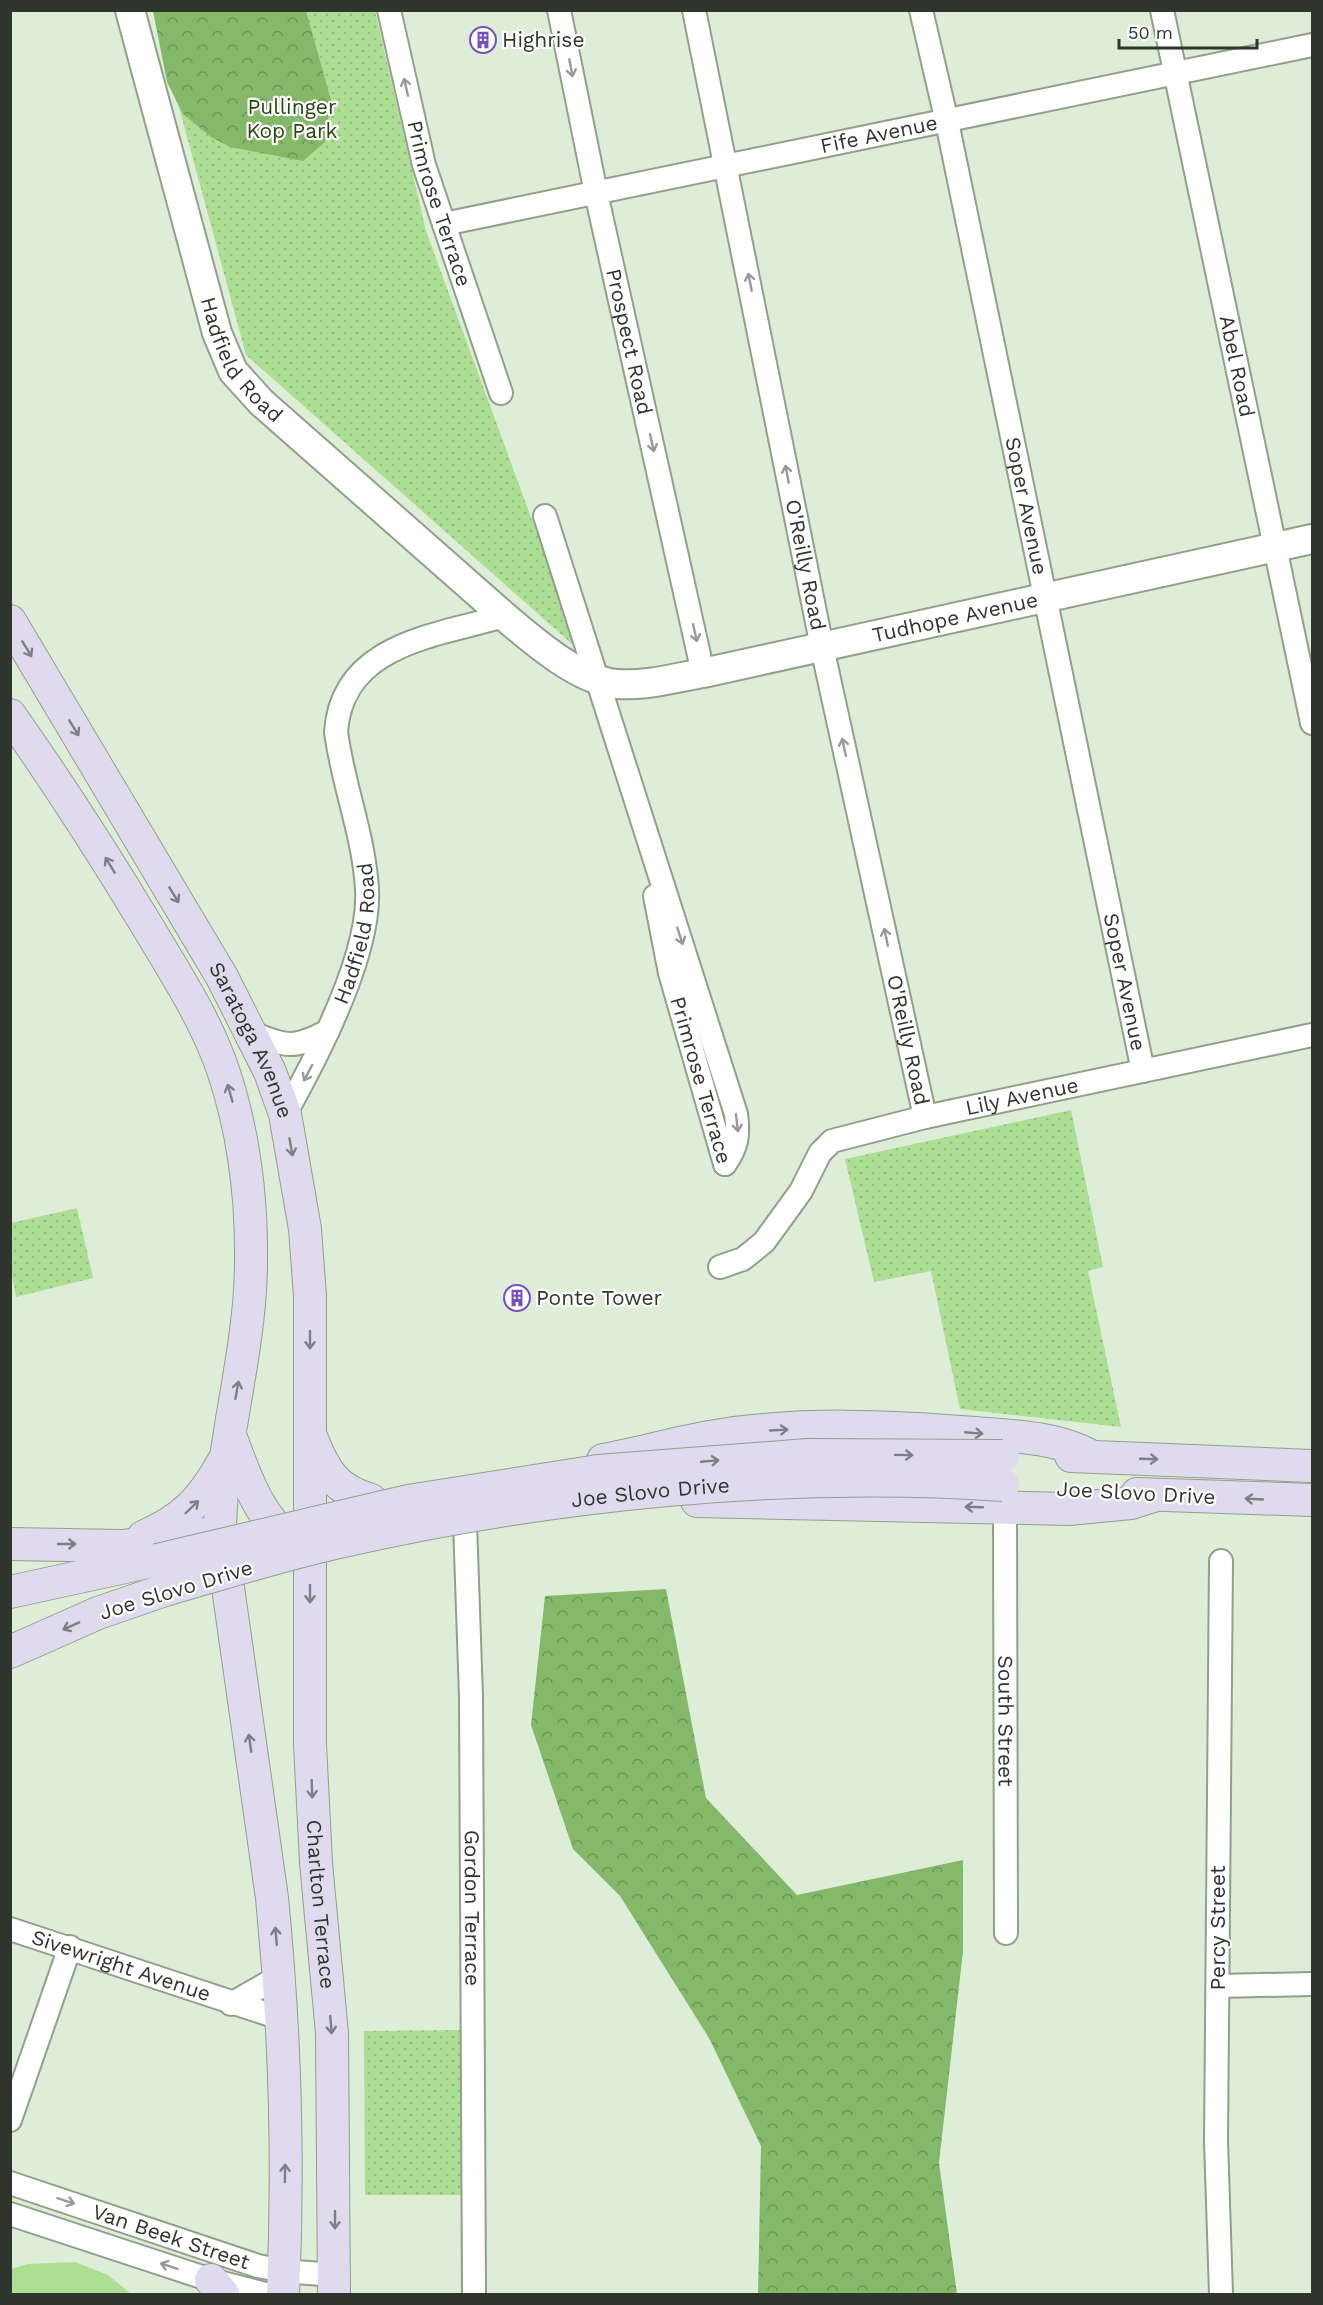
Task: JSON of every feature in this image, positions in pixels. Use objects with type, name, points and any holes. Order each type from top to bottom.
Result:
[{"type":"main road","name":"Saratoga Avenue","points":[[10,621],[222,977],[252,1033],[285,1114],[306,1240],[310,1296],[311,1436],[308,1514]]},
{"type":"main road","name":"Saratoga Avenue","points":[[10,715],[64,791],[153,936],[199,1018],[223,1070],[242,1142],[249,1205],[251,1266],[243,1353],[228,1445],[220,1531]]},
{"type":"main road","points":[[10,1545],[123,1546],[199,1536],[371,1500],[504,1475],[595,1462],[714,1436],[751,1431],[919,1429],[1044,1441],[1076,1448],[1090,1456]]},
{"type":"main road","points":[[311,1436],[321,1460],[333,1478],[353,1495],[371,1500]]},
{"type":"main road","points":[[228,1445],[251,1488],[283,1536],[309,1551],[465,1522],[590,1503],[812,1502],[1004,1483]]},
{"type":"main road","points":[[123,1546],[165,1527],[195,1505],[228,1445]]},
{"type":"main road","name":"Joe Slovo Drive","points":[[10,1592],[408,1502],[598,1472],[808,1455],[1004,1483],[1090,1456],[1312,1466]]},
{"type":"main road","name":"Joe Slovo Drive","points":[[10,1652],[98,1613],[165,1590],[344,1541],[506,1509],[595,1497],[800,1483],[915,1481],[1004,1483],[1156,1495],[1312,1500]]},
{"type":"main road","name":"Charlton Terrace","points":[[308,1514],[312,1796],[332,2033],[334,2285]]},
{"type":"main road","points":[[220,1531],[273,1898],[283,2019],[277,2287]]},
{"type":"street","name":"Hadfield Road","points":[[130,10],[217,333],[233,371],[261,402],[534,642],[597,678]]},
{"type":"street","name":"Primrose Terrace","points":[[389,10],[424,165],[501,393]]},
{"type":"street","name":"Prospect Road","points":[[559,10],[596,193],[703,673]]},
{"type":"street","name":"O'Reilly Road","points":[[694,10],[822,647],[925,1118]]},
{"type":"street","name":"Soper Avenue","points":[[921,10],[947,122],[1143,1071]]},
{"type":"street","name":"Abel Road","points":[[1162,10],[1312,723]]},
{"type":"street","name":"Fife Avenue","points":[[444,224],[1312,45]]},
{"type":"street","name":"Primrose Terrace","points":[[545,516],[650,840],[736,1114],[738,1139],[734,1151],[725,1164],[670,973],[657,909],[650,840]]},
{"type":"street","name":"Tudhope Avenue","points":[[597,678],[614,684],[639,684],[703,673],[1312,540]]},
{"type":"street","name":"Hadfield Road","points":[[285,1114],[328,1031],[361,940],[368,905],[361,850],[336,732],[343,697],[355,677],[387,653],[403,645],[504,616]]},
{"type":"street","name":"Hadfield Road","points":[[252,1033],[279,1044],[296,1046],[328,1031]]},
{"type":"street","name":"Lily Avenue","points":[[720,1267],[743,1259],[771,1234],[801,1191],[820,1153],[828,1143],[925,1118],[1312,1035]]},
{"type":"street","name":"South Street","points":[[1004,1483],[1006,1933]]},
{"type":"street","name":"Gordon Terrace","points":[[465,1522],[471,1697],[474,2295]]},
{"type":"street","name":"Percy Street","points":[[1221,1561],[1216,2141],[1221,2295]]},
{"type":"street","name":"Sivewright Avenue","points":[[10,1929],[70,1947],[231,2004],[283,2019]]},
{"type":"street","points":[[10,2120],[70,1947]]},
{"type":"street","name":"Sivewright Avenue","points":[[231,2004],[279,1976]]},
{"type":"street","points":[[1218,1986],[1312,1983]]},
{"type":"street","name":"Van Beek Street","points":[[10,2183],[258,2266],[277,2287]]},
{"type":"street","name":"Van Beek Street","points":[[10,2214],[217,2287],[334,2285]]},
{"type":"green space","name":"Pullinger Kop Park","points":[[153,11],[375,11],[426,231],[580,651],[246,355]]},
{"type":"green space","points":[[153,11],[306,11],[331,100],[325,142],[303,161],[230,147],[211,137],[183,114],[167,82]]},
{"type":"green space","points":[[1071,1110],[1103,1267],[1088,1271],[1121,1427],[960,1409],[931,1271],[874,1282],[845,1159]]},
{"type":"green space","points":[[77,1208],[93,1278],[16,1297],[11,1269],[11,1223]]},
{"type":"green space","points":[[666,1589],[706,1798],[797,1895],[963,1860],[963,1951],[939,2163],[957,2294],[758,2294],[761,2146],[709,2038],[620,1896],[573,1849],[531,1725],[545,1596]]},
{"type":"green space","points":[[460,2030],[461,2195],[365,2195],[364,2031]]},
{"type":"green space","points":[[75,2262],[108,2275],[131,2294],[11,2294],[11,2269],[28,2264]]},
{"type":"place","name":"Highrise","points":[[483,40]]},
{"type":"place","name":"Ponte Tower","points":[[517,1298]]}]
